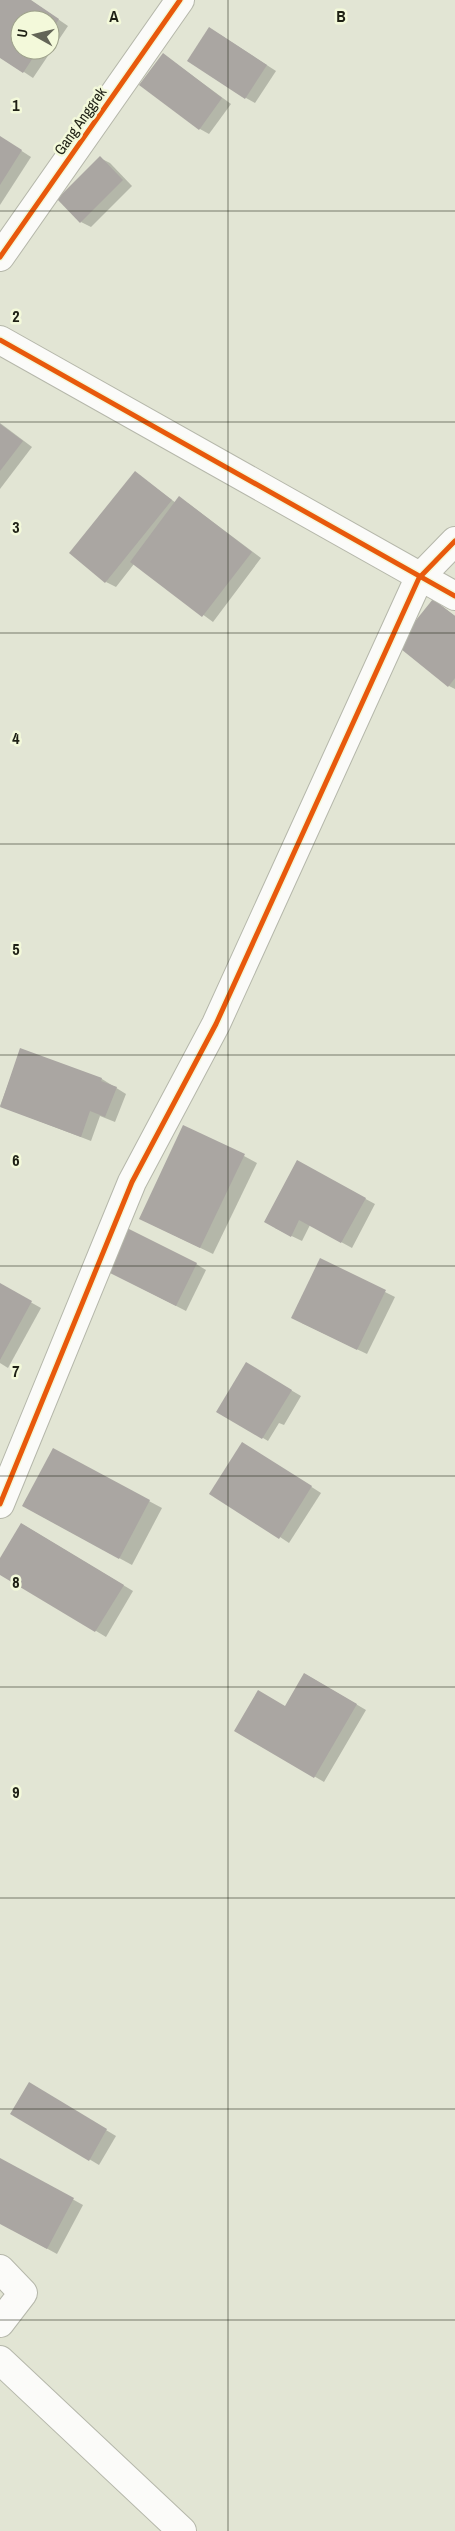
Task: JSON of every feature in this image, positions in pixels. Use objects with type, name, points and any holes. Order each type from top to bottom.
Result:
[{"type":"street","name":"Gang Anggrek","points":[[0,257],[180,0]]},
{"type":"street","points":[[0,340],[419,578],[455,596]]},
{"type":"street","points":[[0,1504],[132,1182],[216,1024],[419,578],[455,541]]},
{"type":"street","points":[[0,2269],[23,2293],[0,2323]]},
{"type":"street","points":[[0,2360],[182,2531]]},
{"type":"building","points":[[0,0],[31,0],[46,10],[10,10],[10,60],[31,60],[23,73],[0,58]]},
{"type":"building","points":[[209,27],[267,65],[245,99],[187,61]]},
{"type":"building","points":[[163,53],[222,98],[199,130],[139,85]]},
{"type":"building","points":[[0,136],[22,150],[0,185]]},
{"type":"building","points":[[100,156],[123,180],[80,223],[57,199]]},
{"type":"building","points":[[0,424],[23,441],[0,471]]},
{"type":"building","points":[[135,471],[172,500],[105,583],[69,553]]},
{"type":"building","points":[[179,496],[252,552],[202,617],[130,562]]},
{"type":"building","points":[[433,599],[455,616],[455,678],[448,687],[396,645]]},
{"type":"building","points":[[20,1048],[102,1078],[101,1081],[117,1087],[105,1117],[90,1111],[81,1137],[0,1107]]},
{"type":"building","points":[[183,1125],[245,1154],[200,1248],[139,1219]]},
{"type":"building","points":[[297,1160],[366,1198],[341,1243],[299,1220],[291,1237],[264,1222]]},
{"type":"building","points":[[121,1225],[197,1263],[176,1306],[100,1268]]},
{"type":"building","points":[[320,1258],[386,1290],[357,1350],[291,1318]]},
{"type":"building","points":[[0,1283],[32,1301],[0,1360]]},
{"type":"building","points":[[246,1362],[292,1390],[262,1439],[216,1412]]},
{"type":"building","points":[[242,1442],[312,1486],[279,1539],[209,1494]]},
{"type":"building","points":[[53,1448],[150,1500],[119,1559],[22,1506]]},
{"type":"building","points":[[21,1523],[124,1585],[95,1632],[0,1575],[0,1558]]},
{"type":"building","points":[[304,1673],[357,1704],[314,1778],[234,1731],[258,1690],[285,1706]]},
{"type":"building","points":[[29,2082],[107,2129],[89,2161],[10,2114]]},
{"type":"building","points":[[0,2158],[74,2198],[47,2249],[0,2224]]},
{"type":"cycle path","points":[[0,257],[180,0]]},
{"type":"cycle path","points":[[0,340],[455,596]]},
{"type":"cycle path","points":[[0,1504],[132,1182],[216,1024],[419,578],[455,541]]}]
